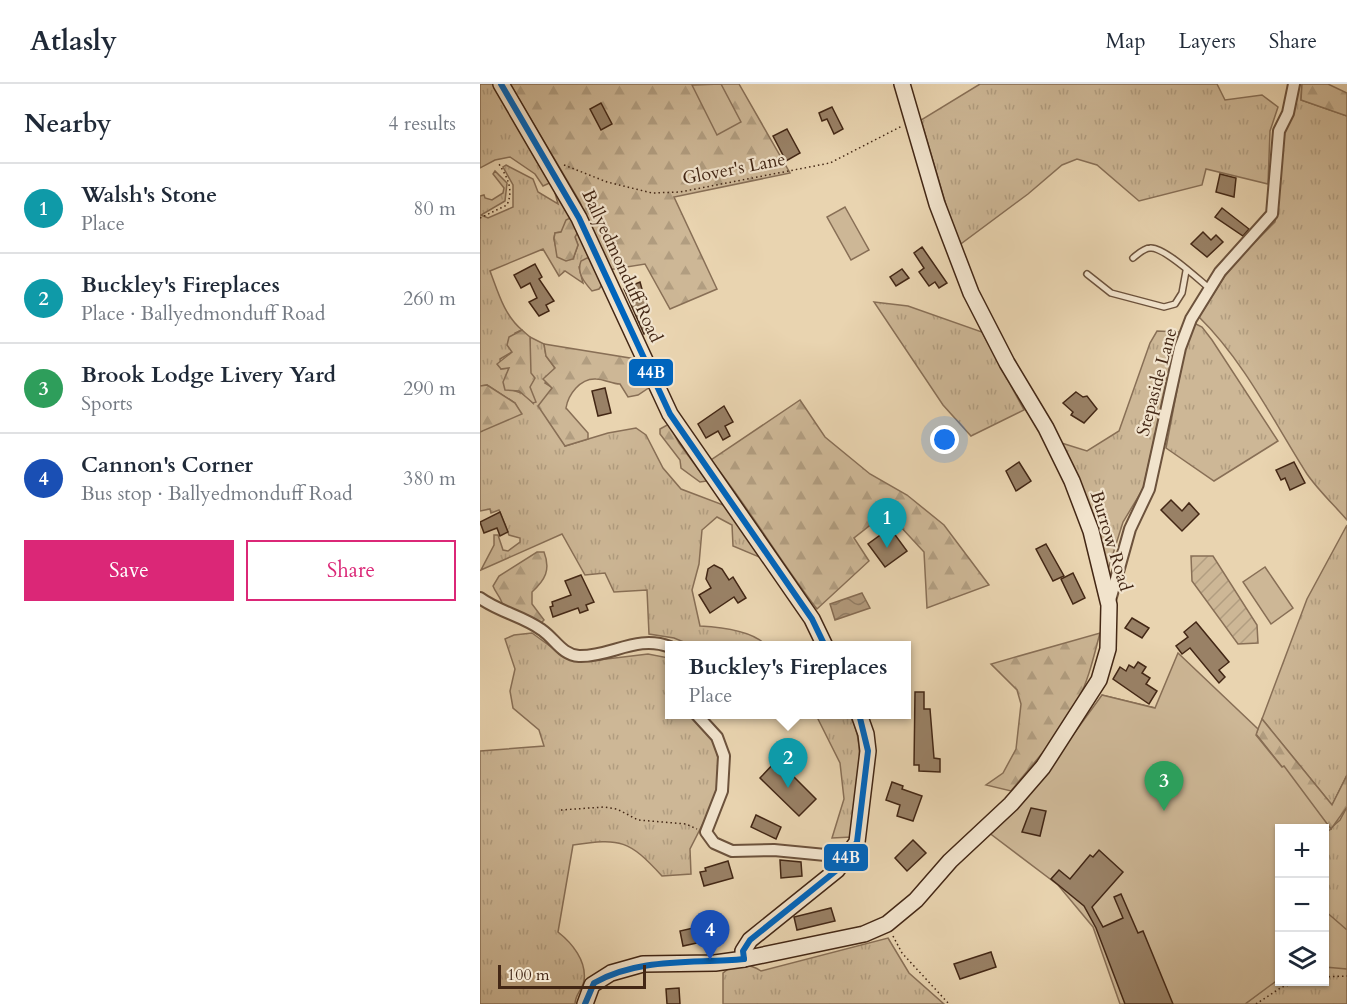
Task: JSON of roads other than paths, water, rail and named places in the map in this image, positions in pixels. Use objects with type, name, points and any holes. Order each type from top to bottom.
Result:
[{"type":"street","name":"Ballyedmonduff Road","points":[[501,84],[579,218],[670,414],[795,595],[823,641]]},
{"type":"street","name":"Burrow Road","points":[[744,959],[864,934],[887,924],[916,900],[950,861],[1011,804],[1043,767],[1099,680],[1108,649],[1109,605],[1091,531],[1072,482],[1046,428],[1007,363],[971,293],[937,204],[902,84]]},
{"type":"street","name":"Stepaside Lane","points":[[1109,605],[1130,529],[1149,489],[1180,348],[1191,319],[1220,272],[1272,214],[1279,131],[1288,112],[1294,84]]},
{"type":"street","points":[[480,598],[534,625],[561,648],[576,656],[604,654],[620,646],[639,642],[665,645]]},
{"type":"street","points":[[701,719],[717,737],[724,756],[722,791],[706,832],[714,843],[732,850],[769,849],[846,857]]},
{"type":"street","points":[[585,1004],[592,985],[611,974],[643,964],[693,964],[744,959],[743,951],[750,940],[818,886],[858,842],[867,751],[866,734],[861,719]]},
{"type":"lane","points":[[1133,258],[1147,248],[1166,253],[1209,288]]},
{"type":"lane","points":[[1088,274],[1111,293],[1164,307],[1174,304],[1182,293],[1186,271]]},
{"type":"water","points":[[862,593],[870,608],[835,620],[830,604]]},
{"type":"place","name":"Walsh's Stone","points":[[887,548]]},
{"type":"place","name":"Buckley's Fireplaces","points":[[788,788]]},
{"type":"place","name":"Brook Lodge Livery Yard","points":[[1164,811]]},
{"type":"place","name":"Cannon's Corner","points":[[710,960]]}]
